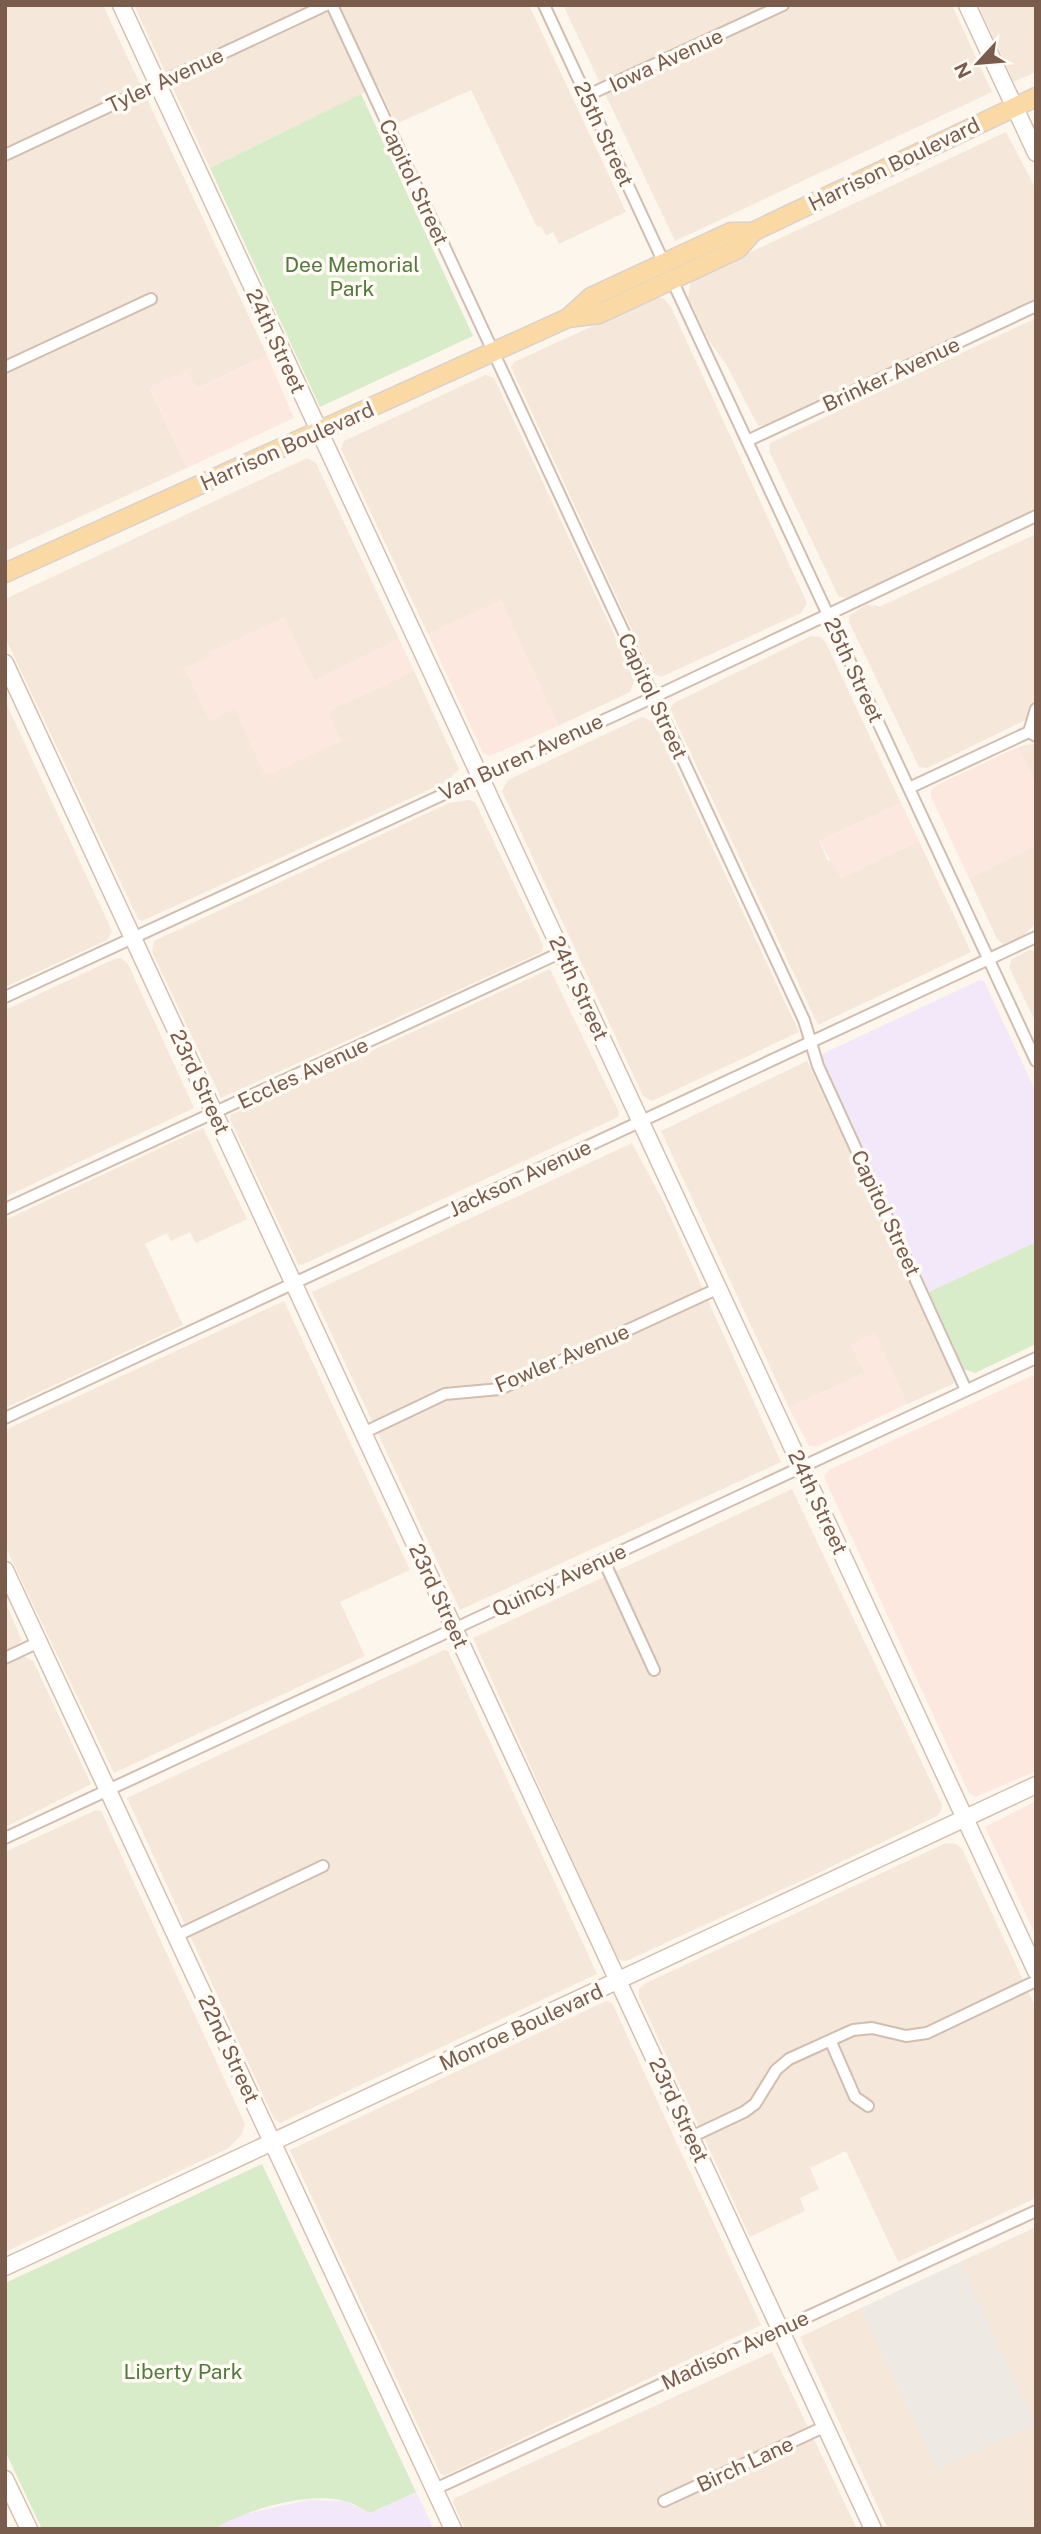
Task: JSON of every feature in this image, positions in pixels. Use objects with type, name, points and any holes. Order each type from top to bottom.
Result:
[{"type":"main road","name":"Harrison Boulevard","points":[[568,318],[599,314],[672,280],[679,268],[1036,97]]},
{"type":"main road","name":"Harrison Boulevard","points":[[5,573],[568,318],[655,277],[664,263],[731,232],[753,232]]},
{"type":"street","name":"24th Street","points":[[121,5],[1036,1971]]},
{"type":"street","name":"Tyler Avenue","points":[[5,155],[326,5]]},
{"type":"street","name":"Capitol Street","points":[[332,5],[804,1020],[809,1042],[966,1390]]},
{"type":"street","name":"25th Street","points":[[544,5],[664,263]]},
{"type":"street","name":"Iowa Avenue","points":[[586,96],[783,5]]},
{"type":"street","points":[[967,5],[1036,153]]},
{"type":"street","name":"25th Street","points":[[672,280],[1036,1061]]},
{"type":"street","points":[[5,367],[151,299]]},
{"type":"street","name":"Brinker Avenue","points":[[747,441],[1036,306]]},
{"type":"street","name":"Van Buren Avenue","points":[[5,997],[480,775],[654,697],[1036,516]]},
{"type":"street","name":"23rd Street","points":[[5,663],[873,2529]]},
{"type":"street","points":[[909,788],[1032,734],[1036,709]]},
{"type":"street","name":"Jackson Avenue","points":[[5,1419],[1036,937]]},
{"type":"street","name":"Eccles Avenue","points":[[5,1209],[562,953]]},
{"type":"street","name":"Fowler Avenue","points":[[363,1433],[445,1394],[500,1389],[719,1288]]},
{"type":"street","name":"Quincy Avenue","points":[[5,1838],[1036,1358]]},
{"type":"street","points":[[603,1559],[654,1670]]},
{"type":"street","name":"22nd Street","points":[[5,1570],[453,2529]]},
{"type":"street","points":[[5,1658],[39,1642]]},
{"type":"street","name":"Monroe Boulevard","points":[[5,2267],[1036,1785]]},
{"type":"street","points":[[176,1936],[323,1866]]},
{"type":"street","points":[[691,2137],[755,2104],[776,2070],[789,2059],[853,2030],[863,2029],[906,2036],[927,2033],[1036,1981]]},
{"type":"street","points":[[831,2042],[855,2097],[868,2106]]},
{"type":"street","name":"Madison Avenue","points":[[435,2489],[1036,2211]]},
{"type":"street","name":"Birch Lane","points":[[664,2501],[826,2426]]},
{"type":"street","points":[[5,2480],[29,2529]]},
{"type":"shaded area","points":[[5,5],[103,5],[267,355],[196,389],[150,388],[187,468],[5,551]]},
{"type":"shaded area","points":[[134,5],[529,5],[626,212],[559,244],[553,232],[546,236],[541,226],[537,227],[471,90],[396,124],[378,86],[210,168]]},
{"type":"shaded area","points":[[563,5],[952,5],[992,92],[675,241]]},
{"type":"shaded area","points":[[978,5],[1036,5],[1036,72],[1014,82]]},
{"type":"shaded area","points":[[1006,132],[1036,189],[1036,299],[769,425],[758,426],[726,364],[709,341],[688,297],[691,280]]},
{"type":"shaded area","points":[[656,297],[663,298],[671,307],[807,603],[801,613],[661,677],[651,672],[511,367],[514,362]]},
{"type":"shaded area","points":[[1036,318],[1036,510],[847,598],[839,597],[769,451],[770,443]]},
{"type":"shaded area","points":[[267,355],[294,418],[187,468],[150,387],[187,370],[197,389]]},
{"type":"shaded area","points":[[485,375],[494,378],[635,679],[630,692],[558,726],[501,601],[428,634],[341,449],[344,441]]},
{"type":"shaded area","points":[[307,458],[316,463],[399,639],[314,681],[284,618],[209,653],[210,720],[235,708],[266,776],[328,711],[414,671],[459,769],[446,782],[142,921],[138,919],[5,637],[5,599]]},
{"type":"shaded area","points":[[1036,534],[1036,697],[1028,719],[927,768],[919,767],[849,622],[849,616],[866,605],[881,606]]},
{"type":"shaded area","points":[[501,601],[558,726],[490,756],[483,753],[428,634]]},
{"type":"shaded area","points":[[284,618],[314,681],[399,639],[414,671],[328,711],[341,741],[266,776],[235,709],[209,721],[185,668],[209,657],[208,653]]},
{"type":"shaded area","points":[[811,636],[821,637],[826,643],[901,803],[819,841],[828,861],[832,860],[841,878],[919,841],[971,952],[818,1025],[670,709],[674,703]]},
{"type":"shaded area","points":[[5,701],[112,931],[107,940],[5,987]]},
{"type":"shaded area","points":[[642,717],[654,722],[799,1032],[652,1101],[643,1096],[502,791],[508,780]]},
{"type":"shaded area","points":[[1036,743],[1036,787],[1018,747]]},
{"type":"shaded area","points":[[1018,747],[1036,787],[1036,845],[969,878],[931,797],[931,791],[935,786]]},
{"type":"shaded area","points":[[468,800],[475,802],[543,945],[542,952],[221,1098],[152,952],[154,941],[449,803]]},
{"type":"shaded area","points":[[901,803],[919,841],[841,878],[819,841]]},
{"type":"shaded area","points":[[1036,845],[1036,923],[1021,938],[1003,944],[997,939],[969,878]]},
{"type":"shaded area","points":[[1029,950],[1036,951],[1036,1023],[1009,967],[1012,959]]},
{"type":"shaded area","points":[[121,958],[128,964],[194,1108],[5,1197],[5,1010]]},
{"type":"shaded area","points":[[550,969],[619,1112],[618,1117],[302,1265],[298,1264],[230,1119],[231,1115]]},
{"type":"shaded area","points":[[980,980],[984,981],[1036,1092],[1036,1242],[929,1292],[820,1055]]},
{"type":"shaded area","points":[[807,1061],[955,1377],[953,1384],[907,1404],[875,1334],[864,1373],[789,1408],[661,1131]]},
{"type":"shaded area","points":[[203,1128],[247,1219],[196,1243],[190,1232],[171,1241],[167,1233],[145,1244],[183,1325],[5,1408],[5,1220]]},
{"type":"shaded area","points":[[632,1143],[664,1203],[781,1462],[460,1610],[312,1292]]},
{"type":"shaded area","points":[[284,1301],[410,1570],[340,1602],[365,1656],[114,1773],[5,1546],[5,1430]]},
{"type":"shaded area","points":[[875,1333],[907,1404],[816,1447],[809,1446],[789,1408],[864,1373],[851,1345]]},
{"type":"shaded area","points":[[1036,1374],[1036,1771],[975,1797],[969,1793],[824,1477],[829,1470]]},
{"type":"shaded area","points":[[792,1489],[942,1805],[941,1811],[937,1816],[816,1874],[626,1961],[620,1960],[615,1955],[473,1638]]},
{"type":"shaded area","points":[[5,1601],[22,1641],[5,1653]]},
{"type":"shaded area","points":[[444,1650],[448,1651],[597,1974],[280,2123],[274,2119],[127,1798]]},
{"type":"shaded area","points":[[24,1656],[33,1661],[91,1784],[5,1827],[5,1664]]},
{"type":"shaded area","points":[[1036,1801],[1036,1936],[985,1827]]},
{"type":"shaded area","points":[[96,1810],[101,1811],[245,2124],[242,2134],[229,2148],[5,2252],[5,1852]]},
{"type":"shaded area","points":[[946,1843],[956,1844],[962,1849],[1036,2008],[1036,2198],[898,2262],[846,2151],[810,2168],[819,2189],[800,2198],[805,2211],[750,2237],[639,1997],[639,1989],[644,1984]]},
{"type":"shaded area","points":[[606,2001],[612,2003],[761,2325],[444,2476],[440,2473],[290,2150]]},
{"type":"shaded area","points":[[1036,2227],[1036,2529],[888,2529],[800,2337],[861,2308],[937,2470],[1034,2423],[960,2262]]},
{"type":"shaded area","points":[[960,2262],[1035,2424],[937,2470],[861,2308]]},
{"type":"shaded area","points":[[772,2352],[857,2529],[465,2529],[453,2502],[455,2498]]},
{"type":"shaded area","points":[[416,2492],[434,2529],[214,2529],[235,2516],[308,2500],[345,2501],[370,2513]]},
{"type":"green space","name":"Dee Memorial Park","points":[[361,94],[473,336],[320,407],[210,168]]},
{"type":"green space","points":[[1036,1242],[1036,1344],[975,1373],[964,1369],[929,1292]]},
{"type":"green space","name":"Liberty Park","points":[[262,2164],[416,2492],[370,2513],[345,2501],[313,2498],[295,2500],[259,2509],[214,2529],[42,2529],[5,2451],[5,2283]]}]
